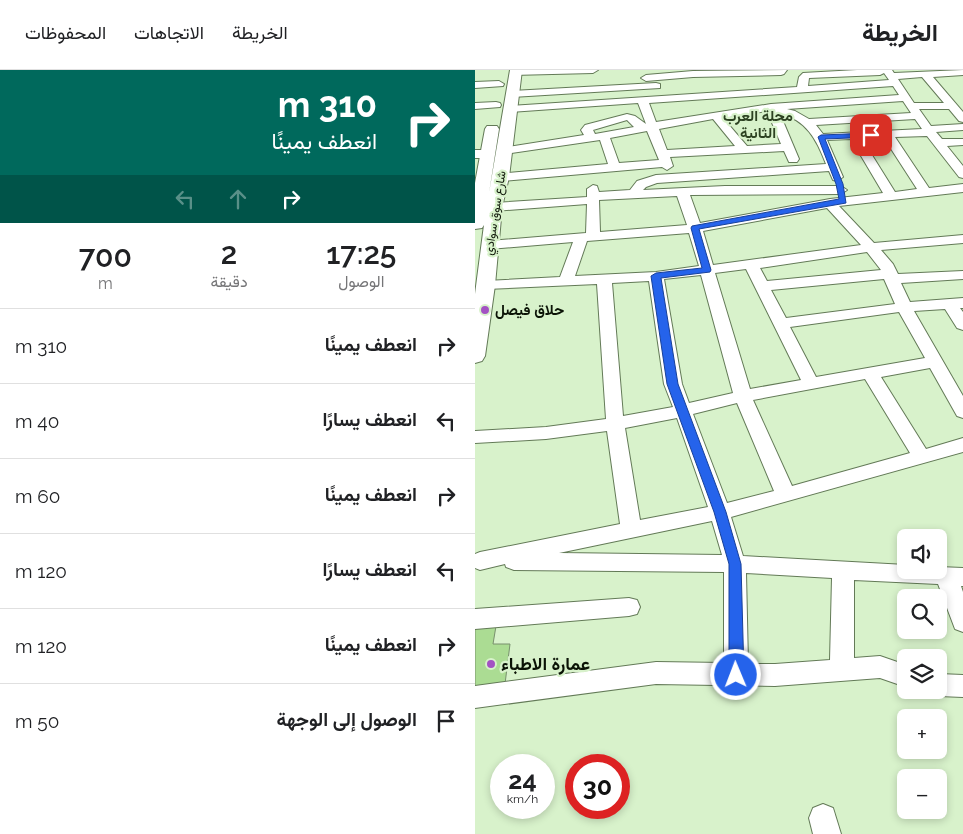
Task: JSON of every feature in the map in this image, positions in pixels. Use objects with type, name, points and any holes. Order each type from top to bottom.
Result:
[{"type":"main road","name":"شارع سوق سوادي","points":[[475,356],[486,285],[494,207],[505,150],[507,86]]},
{"type":"main road","name":"شارع سوق سوادي","points":[[475,231],[481,154],[507,86]]},
{"type":"main road","points":[[478,188],[500,182]]},
{"type":"street","points":[[475,106],[507,86],[593,70]]},
{"type":"street","points":[[645,78],[665,73],[781,72],[782,70]]},
{"type":"street","points":[[802,89],[804,77],[807,75],[845,71],[890,75],[962,74]]},
{"type":"street","points":[[766,91],[768,72]]},
{"type":"street","points":[[925,74],[963,119]]},
{"type":"street","points":[[475,85],[507,86],[642,99],[802,89],[890,75]]},
{"type":"street","points":[[890,75],[939,143],[957,158],[963,174]]},
{"type":"street","points":[[507,86],[645,78],[706,83],[721,82]]},
{"type":"street","points":[[706,83],[706,95]]},
{"type":"street","points":[[642,99],[647,128],[672,177]]},
{"type":"street","points":[[505,150],[604,136],[715,115],[772,109],[908,102],[951,106]]},
{"type":"street","points":[[772,109],[792,112],[807,122],[821,137],[833,167],[838,198],[886,264],[904,308],[963,412]]},
{"type":"street","points":[[772,109],[797,170]]},
{"type":"street","points":[[715,115],[743,150]]},
{"type":"street","points":[[807,122],[918,116]]},
{"type":"street","points":[[591,138],[587,130],[589,126],[625,118],[631,118],[647,128]]},
{"type":"street","points":[[821,137],[930,131],[963,127]]},
{"type":"street","points":[[887,134],[925,192]]},
{"type":"street","points":[[604,136],[615,168]]},
{"type":"street","points":[[855,136],[891,195]]},
{"type":"street","points":[[939,143],[963,142]]},
{"type":"street","points":[[494,207],[555,188],[593,170],[664,159],[788,147]]},
{"type":"street","points":[[635,193],[645,181],[672,177],[833,167]]},
{"type":"street","points":[[566,281],[588,237],[593,198],[593,170]]},
{"type":"street","points":[[500,182],[555,188],[593,198],[635,193],[682,192],[838,198],[963,188]]},
{"type":"street","points":[[682,192],[695,228],[743,396],[786,496]]},
{"type":"street","points":[[489,245],[695,228],[838,198]]},
{"type":"street","points":[[486,285],[656,276],[872,247],[963,239]]},
{"type":"street","points":[[751,264],[811,384]]},
{"type":"street","points":[[762,286],[890,276],[963,274]]},
{"type":"street","points":[[656,276],[673,384],[720,512],[735,564],[736,675]]},
{"type":"street","points":[[604,280],[615,424],[631,529]]},
{"type":"street","points":[[781,323],[904,308],[957,304],[963,325]]},
{"type":"street","points":[[475,437],[546,433],[615,424],[682,411],[743,396],[933,362]]},
{"type":"street","points":[[870,373],[922,456]]},
{"type":"street","points":[[477,561],[720,512],[786,496],[963,445]]},
{"type":"street","points":[[477,561],[735,564],[955,577],[963,622]]},
{"type":"street","points":[[842,669],[843,570]]},
{"type":"street","points":[[475,619],[629,607]]},
{"type":"street","points":[[475,697],[639,674],[775,675],[880,667],[897,673]]},
{"type":"street","points":[[947,685],[963,686]]},
{"type":"building","name":"عمارة الاطباء","points":[[496,626],[493,644],[510,644],[505,684],[475,688],[475,628]]},
{"type":"place","name":"حلاق فيصل","points":[[485,310]]},
{"type":"place","name":"عمارة الاطباء","points":[[491,664]]},
{"type":"district","name":"محلة العرب الثانية","points":[[758,124]]},
{"type":"route","points":[[736,675],[735,564],[720,512],[673,384],[656,276],[707,270],[695,228],[843,201],[839,184],[821,137],[871,135]]}]
